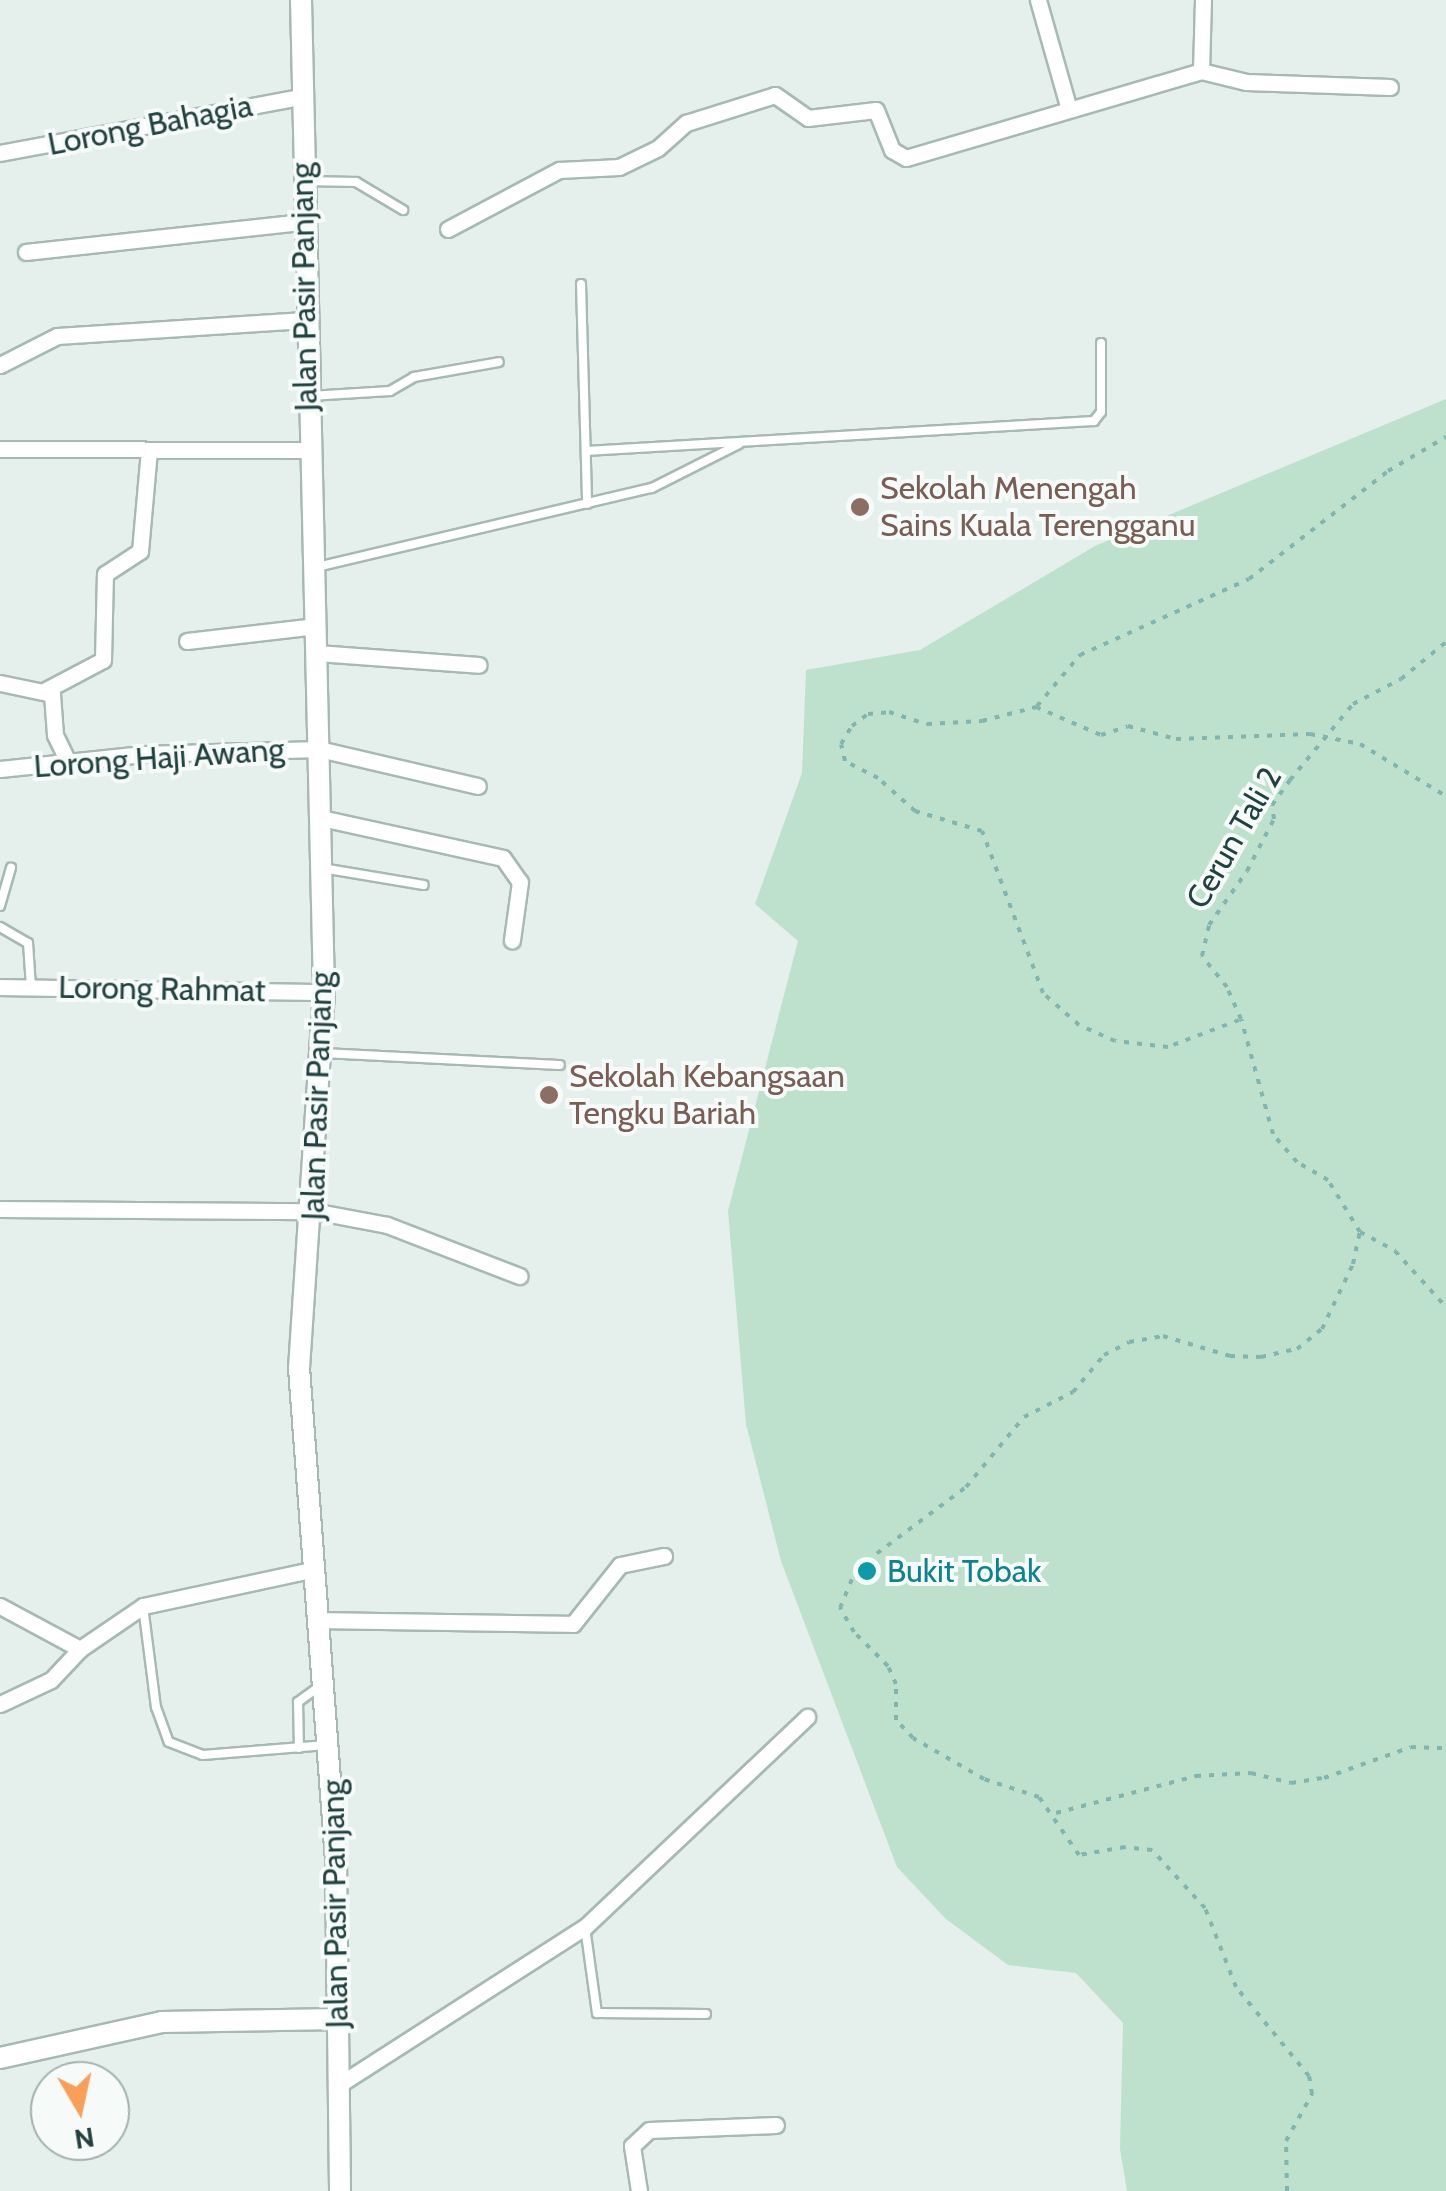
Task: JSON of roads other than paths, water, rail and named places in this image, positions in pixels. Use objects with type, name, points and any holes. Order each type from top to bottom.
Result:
[{"type":"main road","name":"Jalan Pasir Panjang","points":[[301,0],[306,450],[315,568],[324,992],[314,1212],[299,1368],[330,1745],[340,2191]]},
{"type":"main road","points":[[0,2058],[162,2022],[338,2019]]},
{"type":"street","points":[[1038,0],[1068,106]]},
{"type":"street","points":[[1200,72],[1202,0]]},
{"type":"street","points":[[448,229],[542,177],[619,168],[658,148],[686,123],[775,95],[808,118],[876,110],[892,150],[906,158],[1068,106],[1200,72],[1246,82],[1390,87]]},
{"type":"street","name":"Lorong Bahagia","points":[[0,153],[300,97]]},
{"type":"street","points":[[26,252],[302,222]]},
{"type":"street","points":[[0,365],[24,358],[50,337],[304,320]]},
{"type":"street","points":[[0,449],[306,450]]},
{"type":"street","points":[[0,682],[46,690],[103,660],[105,574],[140,551],[149,451]]},
{"type":"street","points":[[186,641],[316,626]]},
{"type":"street","points":[[317,653],[479,666]]},
{"type":"street","points":[[46,690],[68,762]]},
{"type":"street","name":"Lorong Haji Awang","points":[[0,769],[319,748],[478,786]]},
{"type":"street","points":[[321,818],[503,858],[520,882],[512,940]]},
{"type":"street","name":"Lorong Rahmat","points":[[0,987],[324,992]]},
{"type":"street","points":[[0,1209],[314,1212],[387,1225],[518,1276]]},
{"type":"street","points":[[322,1620],[573,1624],[620,1565],[664,1556]]},
{"type":"street","points":[[0,1704],[51,1680],[80,1649],[144,1606],[315,1569]]},
{"type":"street","points":[[0,1606],[80,1649]]},
{"type":"street","points":[[338,2086],[586,1927],[806,1717]]},
{"type":"street","points":[[639,2191],[632,2146],[649,2130],[776,2125]]},
{"type":"lane","points":[[302,181],[356,182],[403,210]]},
{"type":"lane","points":[[581,284],[587,504]]},
{"type":"lane","points":[[586,451],[1094,421],[1101,412],[1101,343]]},
{"type":"lane","points":[[306,397],[390,391],[414,377],[500,362]]},
{"type":"lane","points":[[315,568],[652,488],[743,442]]},
{"type":"lane","points":[[0,906],[10,868]]},
{"type":"lane","points":[[322,868],[424,886]]},
{"type":"lane","points":[[0,926],[28,943],[30,988]]},
{"type":"lane","points":[[322,1053],[560,1065]]},
{"type":"lane","points":[[144,1606],[159,1724],[170,1742],[202,1755],[330,1745]]},
{"type":"lane","points":[[299,1748],[298,1702],[326,1683]]},
{"type":"lane","points":[[586,1927],[597,2012],[706,2014]]},
{"type":"place","name":"Sekolah Menengah Sains Kuala Terengganu","points":[[860,507]]},
{"type":"place","name":"Sekolah Kebangsaan Tengku Bariah","points":[[549,1095]]},
{"type":"place","name":"Bukit Tobak","points":[[867,1571]]}]
